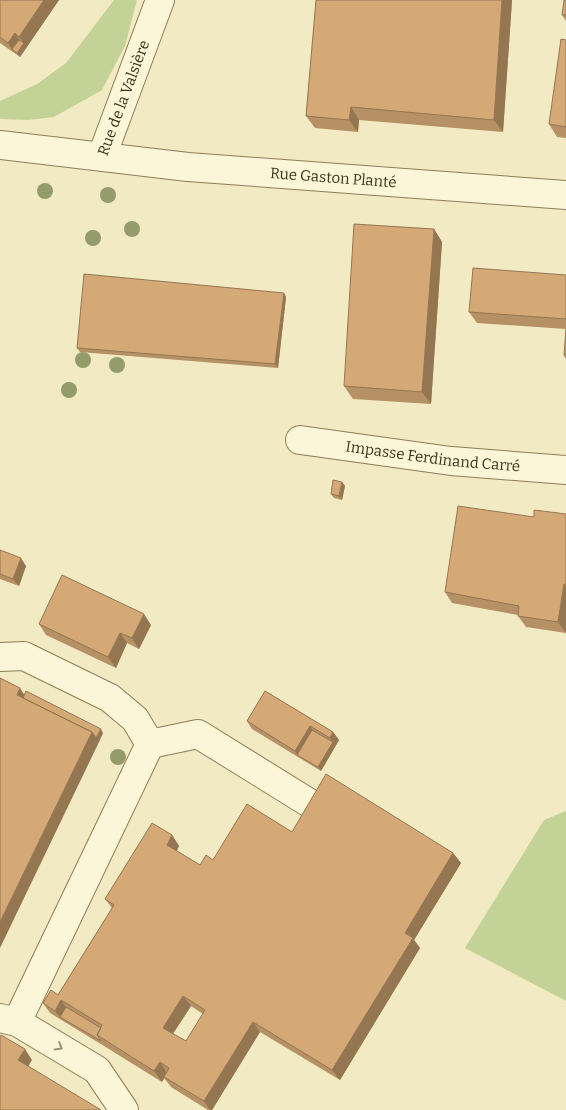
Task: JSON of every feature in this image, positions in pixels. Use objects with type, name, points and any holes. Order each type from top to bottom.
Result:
[{"type":"street","name":"Rue de la Valsière","points":[[0,145],[102,156],[160,0]]},
{"type":"street","name":"Rue Gaston Planté","points":[[102,156],[188,167],[566,195]]},
{"type":"street","name":"Impasse Ferdinand Carré","points":[[300,440],[451,461],[566,470]]},
{"type":"street","points":[[0,657],[24,656],[110,698],[136,719],[150,744]]},
{"type":"street","points":[[150,744],[198,734],[319,809]]},
{"type":"street","points":[[124,1110],[97,1070],[8,1020],[150,744]]},
{"type":"green space","points":[[114,0],[137,0],[125,46],[102,90],[54,117],[28,120],[0,119],[0,101],[37,84],[66,63]]},
{"type":"green space","points":[[566,811],[566,1001],[465,948],[544,820]]},
{"type":"building","points":[[0,0],[44,0],[19,37],[15,33],[8,43],[0,37]]},
{"type":"building","points":[[316,0],[502,0],[494,120],[351,107],[349,120],[306,116]]},
{"type":"building","points":[[564,0],[566,0],[566,15],[562,15]]},
{"type":"building","points":[[561,39],[566,40],[566,127],[549,124]]},
{"type":"building","points":[[19,40],[24,43],[17,53],[12,49]]},
{"type":"building","points":[[354,224],[434,229],[422,392],[344,386]]},
{"type":"building","points":[[473,268],[566,275],[566,319],[469,312]]},
{"type":"building","points":[[84,274],[284,293],[275,364],[77,348]]},
{"type":"building","points":[[566,329],[566,358],[564,355]]},
{"type":"building","points":[[333,480],[342,482],[339,496],[331,494]]},
{"type":"building","points":[[458,506],[534,517],[534,510],[566,514],[566,584],[564,584],[558,622],[518,616],[519,606],[445,592]]},
{"type":"building","points":[[0,550],[21,558],[13,579],[0,574]]},
{"type":"building","points":[[62,575],[144,614],[132,638],[120,633],[108,657],[39,624]]},
{"type":"building","points":[[0,678],[20,688],[17,695],[92,732],[0,922]]},
{"type":"building","points":[[26,691],[101,729],[96,738],[92,732],[23,698]]},
{"type":"building","points":[[265,691],[333,732],[330,738],[310,726],[295,751],[247,721]]},
{"type":"building","points":[[312,730],[333,742],[318,767],[297,755]]},
{"type":"building","points":[[326,774],[453,853],[405,933],[413,938],[332,1070],[253,1022],[204,1101],[164,1077],[169,1068],[160,1062],[154,1071],[97,1035],[102,1025],[61,1000],[55,1011],[43,1003],[51,990],[58,995],[114,905],[105,899],[152,823],[172,835],[167,845],[200,865],[206,855],[213,860],[247,804],[292,832]],"holes":[[[183,996],[205,1010],[186,1041],[163,1028]]]},
{"type":"building","points":[[66,1007],[101,1028],[97,1035],[101,1041],[60,1017]]},
{"type":"building","points":[[1,1035],[25,1049],[18,1060],[101,1110],[0,1110]]}]
